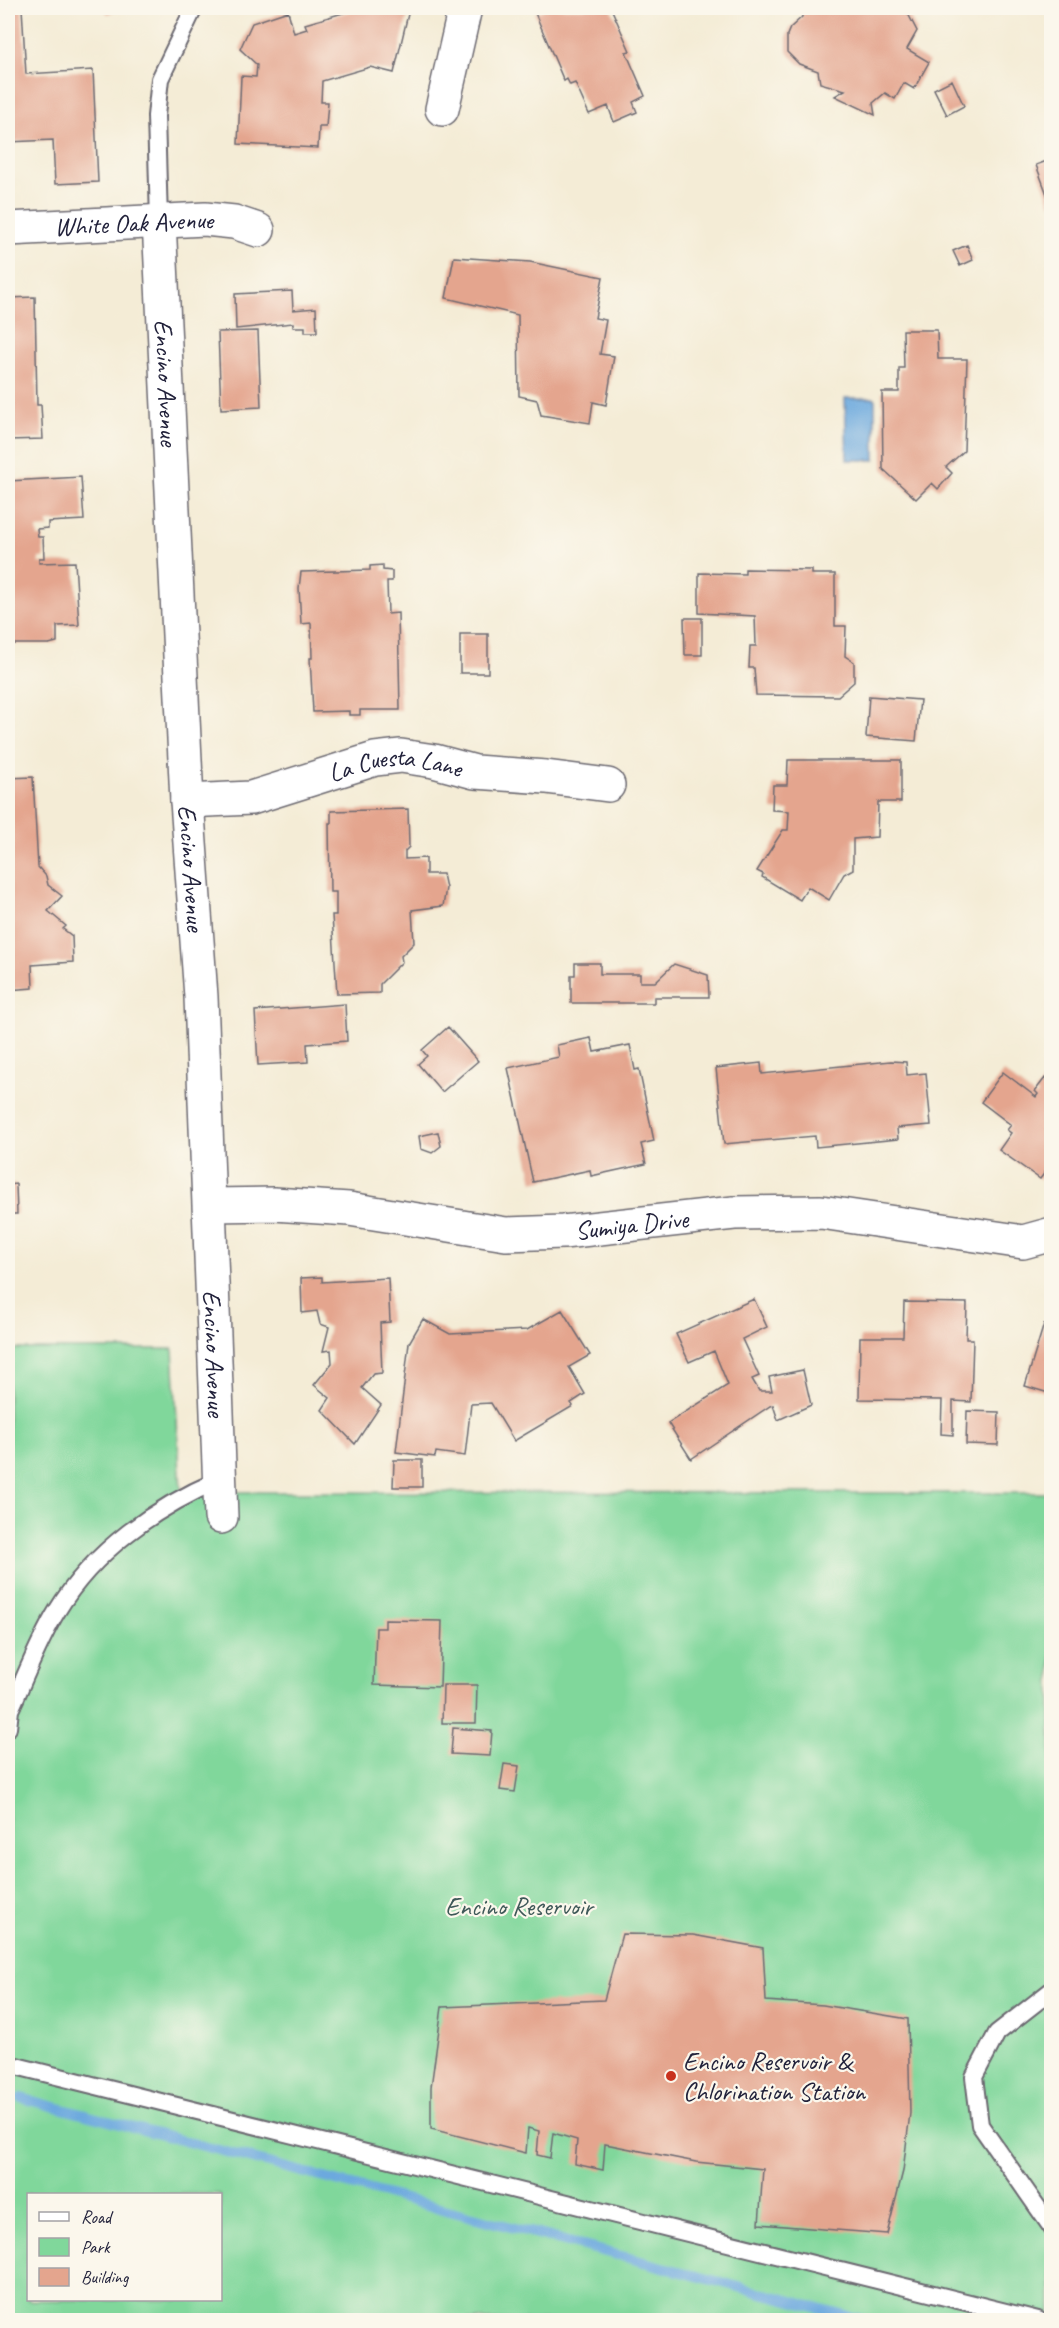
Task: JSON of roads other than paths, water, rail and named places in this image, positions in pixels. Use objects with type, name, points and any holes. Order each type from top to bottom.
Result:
[{"type":"street","points":[[442,109],[465,8]]},
{"type":"street","name":"White Oak Avenue","points":[[8,229],[205,219],[234,222],[258,230]]},
{"type":"street","name":"Encino Avenue","points":[[159,221],[187,801],[201,998],[221,1516]]},
{"type":"street","name":"La Cuesta Lane","points":[[187,801],[251,798],[375,759],[401,756],[434,761],[475,772],[546,777],[608,785]]},
{"type":"street","name":"Sumiya Drive","points":[[210,1205],[274,1204],[348,1209],[506,1234],[563,1232],[734,1213],[821,1212],[1023,1242],[1052,1234]]},
{"type":"lane","points":[[159,221],[156,116],[160,79],[194,8]]},
{"type":"lane","points":[[8,1728],[9,1711],[57,1610],[93,1564],[122,1538],[163,1508],[219,1480]]},
{"type":"lane","points":[[1052,1990],[997,2033],[974,2077],[980,2125],[1052,2228]]},
{"type":"lane","points":[[8,2064],[1038,2320]]},
{"type":"water","points":[[845,398],[875,398],[875,460],[847,460]]},
{"type":"waterway","points":[[21,2098],[864,2320]]},
{"type":"place","name":"Encino Reservoir & Chlorination Station","points":[[671,2076]]},
{"type":"park label","name":"Encino Reservoir","points":[[519,1906]]}]
